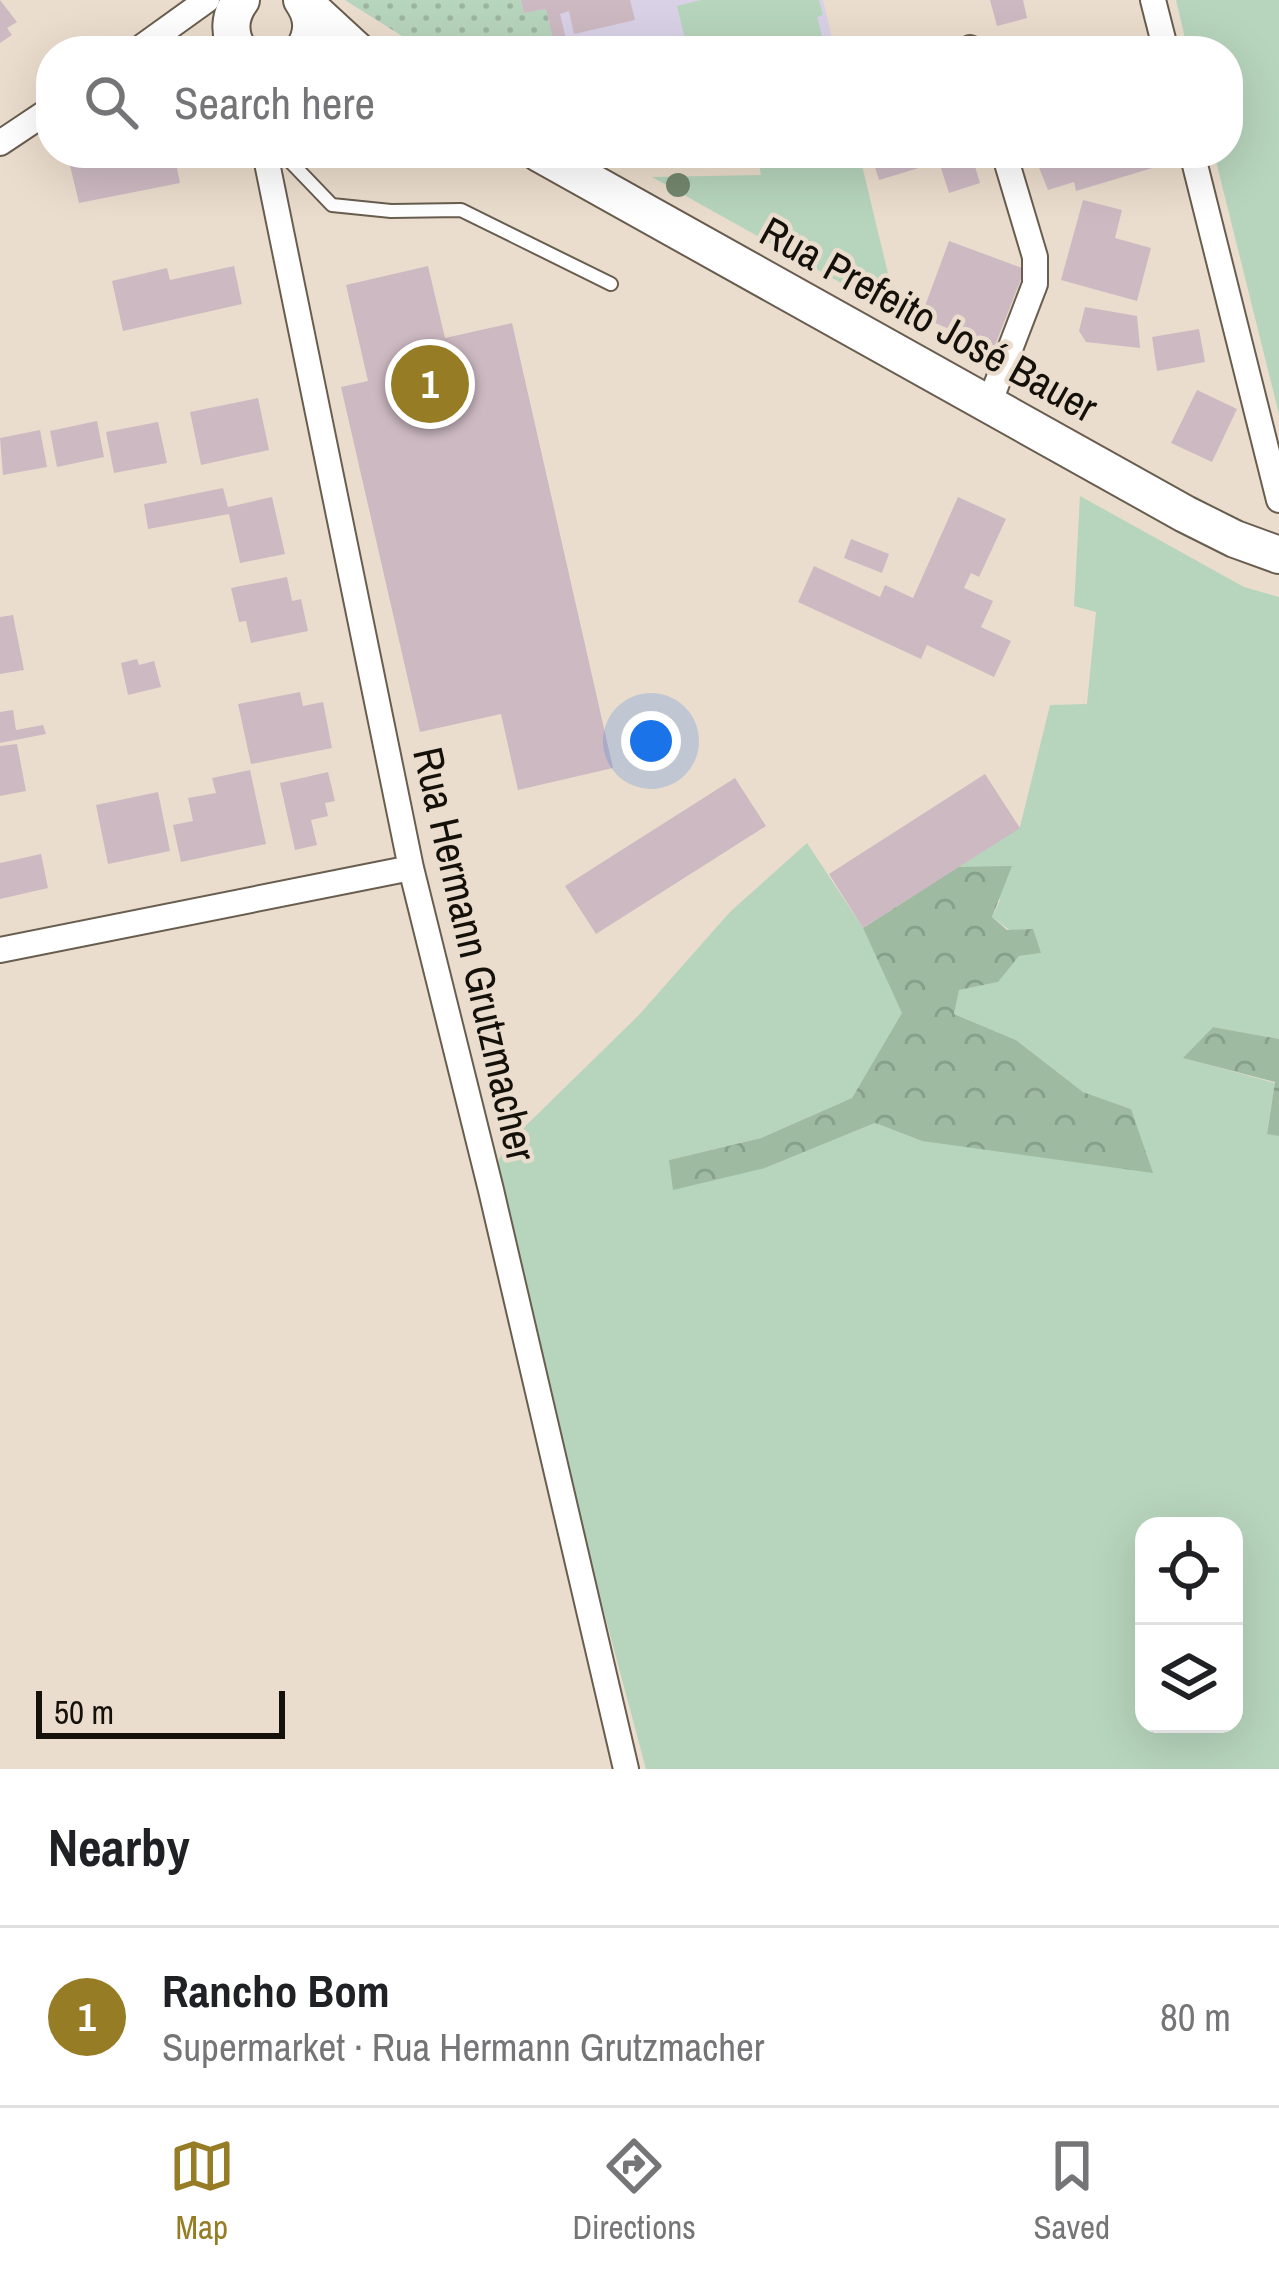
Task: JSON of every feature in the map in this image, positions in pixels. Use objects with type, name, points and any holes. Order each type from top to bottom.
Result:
[{"type":"street","points":[[1153,0],[1162,36]]},
{"type":"street","points":[[304,2],[312,28],[309,36]]},
{"type":"street","points":[[304,2],[341,36]]},
{"type":"street","points":[[181,21],[230,16]]},
{"type":"street","points":[[158,36],[181,21],[230,16]]},
{"type":"street","points":[[0,143],[36,119]]},
{"type":"street","name":"Rua Hermann Grutzmacher","points":[[269,168],[411,868],[626,1769]]},
{"type":"street","name":"Rua Prefeito José Bauer","points":[[566,168],[1185,514],[1279,555]]},
{"type":"street","points":[[989,404],[1035,284],[1035,257],[1008,168]]},
{"type":"street","points":[[1196,168],[1279,500]]},
{"type":"street","points":[[0,950],[411,868]]},
{"type":"lane","points":[[296,168],[332,205],[392,211],[461,210],[610,284]]},
{"type":"shaded area","points":[[345,0],[823,0],[831,36],[402,36]]},
{"type":"green space","points":[[345,0],[521,0],[524,13],[546,9],[552,36],[402,36]]},
{"type":"green space","points":[[701,0],[819,0],[822,36],[684,36],[677,6]]},
{"type":"green space","points":[[1176,0],[1279,0],[1279,414],[1218,168],[1243,168],[1243,36],[1184,36]]},
{"type":"green space","points":[[760,168],[863,168],[898,315],[652,177],[761,175]]},
{"type":"green space","points":[[1080,496],[1244,587],[1279,597],[1279,1039],[1213,1027],[1184,1058],[1275,1083],[1267,1133],[1279,1136],[1279,1769],[646,1769],[491,1190],[495,1168],[506,1145],[638,1016],[730,912],[807,843],[863,928],[903,1013],[852,1098],[761,1138],[669,1160],[765,1168],[875,1123],[922,1141],[1131,1109],[1083,1092],[1016,1040],[954,1014],[958,990],[997,982],[1019,956],[1040,953],[992,917],[1000,900],[958,867],[1020,827],[1050,705],[1087,704],[1096,612],[1074,606]]},
{"type":"green space","points":[[1012,866],[992,917],[1007,930],[1033,929],[1041,953],[1019,956],[998,982],[959,990],[954,1014],[1016,1040],[1083,1092],[1131,1109],[1153,1173],[922,1141],[875,1123],[765,1168],[673,1190],[669,1160],[761,1138],[852,1098],[902,1013],[863,928],[958,867]]},
{"type":"green space","points":[[1213,1027],[1279,1039],[1279,1136],[1267,1134],[1275,1082],[1183,1058]]},
{"type":"building","points":[[0,0],[17,22],[7,28],[12,35],[0,43]]},
{"type":"building","points":[[521,0],[630,0],[635,20],[574,34],[569,11],[560,14],[565,36],[552,36],[546,9],[524,13]]},
{"type":"building","points":[[990,0],[1023,0],[1027,18],[997,26]]},
{"type":"building","points":[[71,168],[177,168],[180,183],[79,203]]},
{"type":"building","points":[[875,168],[919,168],[879,180]]},
{"type":"building","points":[[941,168],[976,168],[980,183],[949,193]]},
{"type":"building","points":[[1039,168],[1152,168],[1076,191],[1074,182],[1048,190]]},
{"type":"building","points":[[1083,200],[1122,210],[1115,238],[1151,248],[1137,301],[1061,280]]},
{"type":"building","points":[[949,241],[1025,269],[994,348],[921,317]]},
{"type":"building","points":[[234,266],[242,304],[123,331],[112,281],[167,268],[170,280]]},
{"type":"building","points":[[428,266],[445,338],[512,323],[613,768],[518,790],[501,714],[420,732],[341,387],[368,381],[346,285]]},
{"type":"building","points":[[1085,307],[1137,316],[1140,348],[1086,342],[1079,331]]},
{"type":"building","points":[[1199,329],[1205,362],[1157,371],[1152,337]]},
{"type":"building","points":[[1197,390],[1237,409],[1212,462],[1171,443]]},
{"type":"building","points":[[258,398],[269,450],[201,465],[190,412]]},
{"type":"building","points":[[97,421],[104,457],[57,467],[50,431]]},
{"type":"building","points":[[158,422],[167,463],[114,473],[106,432]]},
{"type":"building","points":[[40,430],[47,467],[3,475],[0,438]]},
{"type":"building","points":[[223,488],[228,507],[272,497],[285,554],[240,563],[229,514],[148,529],[144,504]]},
{"type":"building","points":[[958,497],[1006,519],[979,577],[971,573],[964,588],[993,601],[981,627],[1011,641],[994,677],[927,645],[921,659],[798,602],[814,566],[880,597],[885,585],[913,598]]},
{"type":"building","points":[[851,539],[889,554],[882,573],[844,558]]},
{"type":"building","points":[[287,577],[292,601],[301,599],[308,631],[251,643],[246,621],[239,622],[231,588]]},
{"type":"building","points":[[13,615],[24,670],[0,674],[0,617]]},
{"type":"building","points":[[137,659],[139,665],[154,661],[161,687],[128,695],[121,663]]},
{"type":"building","points":[[300,692],[303,706],[323,702],[332,748],[251,764],[238,704]]},
{"type":"building","points":[[13,710],[16,730],[43,725],[46,734],[0,743],[0,712]]},
{"type":"building","points":[[17,744],[26,791],[0,796],[0,746]]},
{"type":"building","points":[[250,770],[266,844],[181,862],[173,825],[193,821],[188,798],[216,793],[212,778]]},
{"type":"building","points":[[328,772],[335,801],[325,803],[328,816],[311,820],[317,845],[295,850],[280,783]]},
{"type":"building","points":[[985,774],[1020,828],[863,928],[829,874]]},
{"type":"building","points":[[735,778],[766,826],[596,934],[565,886]]},
{"type":"building","points":[[158,792],[170,851],[108,864],[96,805]]},
{"type":"building","points":[[41,854],[48,888],[0,899],[0,863]]},
{"type":"place","name":"Rancho Bom","points":[[430,384]]}]
